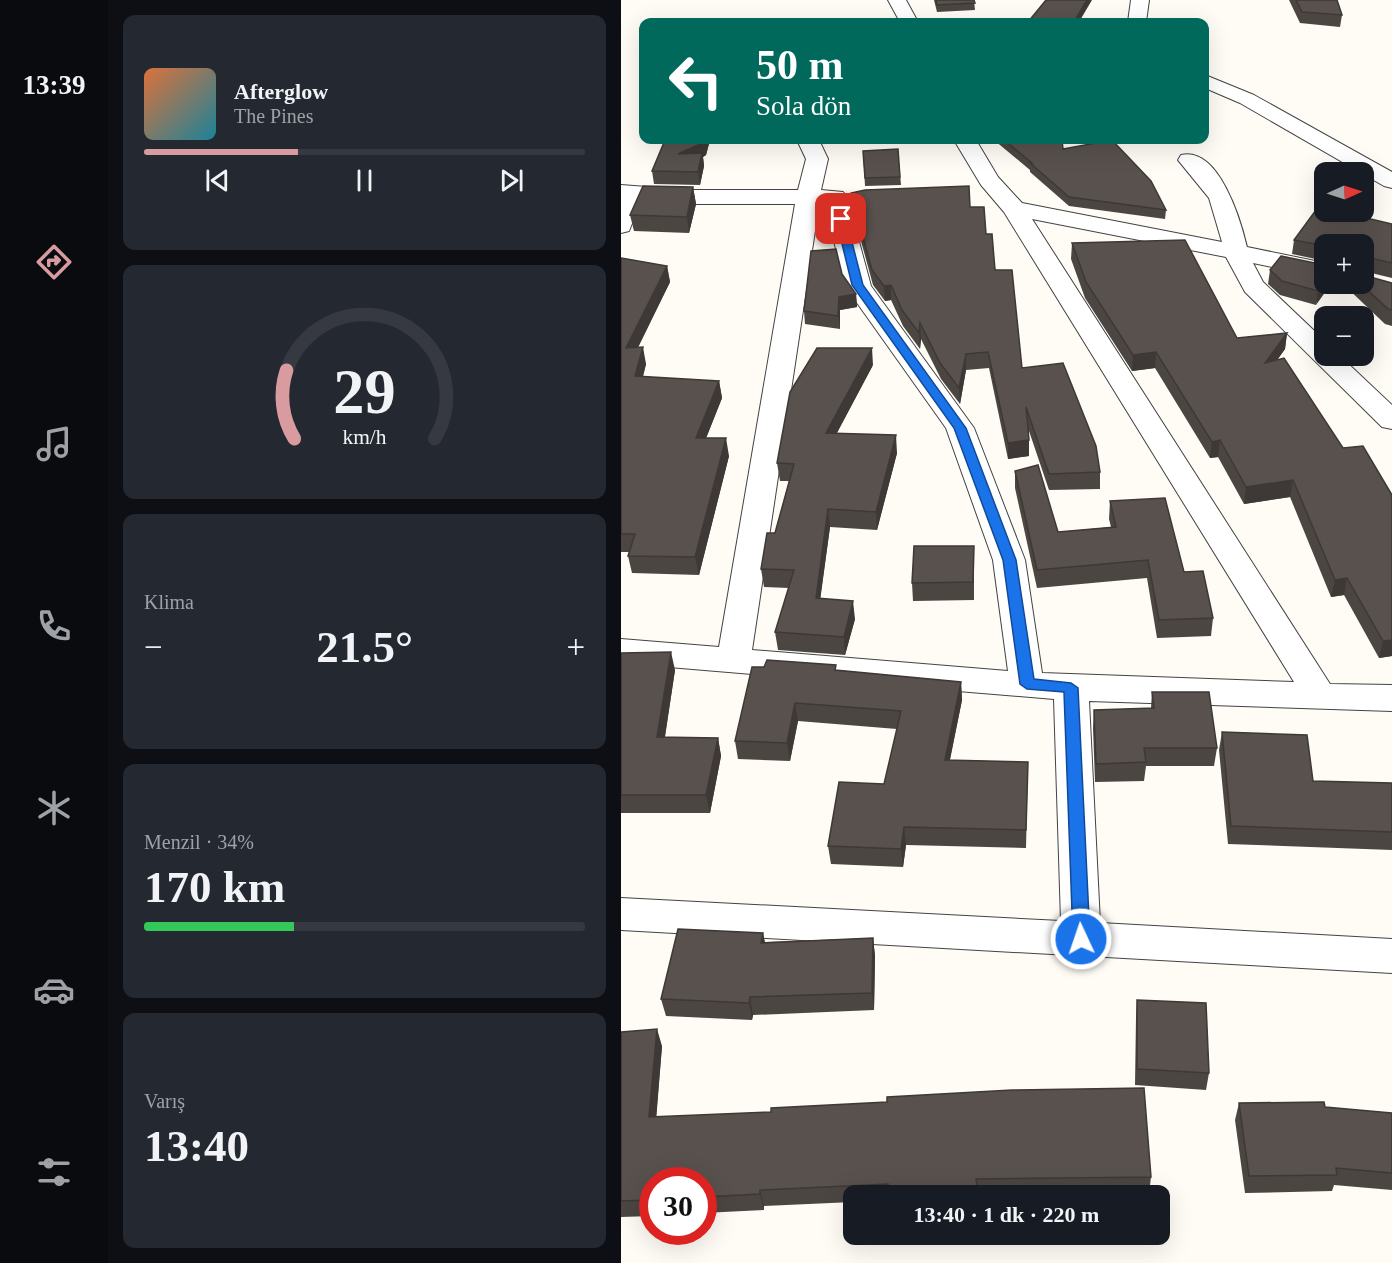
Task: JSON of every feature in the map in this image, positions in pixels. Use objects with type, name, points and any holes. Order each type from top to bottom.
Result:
[{"type":"street","points":[[897,0],[907,18]]},
{"type":"street","points":[[1138,18],[1140,0]]},
{"type":"street","points":[[1209,83],[1247,99],[1392,181]]},
{"type":"street","points":[[810,144],[834,196],[858,285],[960,428],[1009,560],[1027,684]]},
{"type":"street","points":[[967,144],[989,180],[996,197],[1320,696]]},
{"type":"street","points":[[1189,160],[1208,178],[1221,198],[1239,264],[1254,287],[1392,421]]},
{"type":"street","points":[[621,226],[626,193],[686,197],[834,196]]},
{"type":"street","points":[[734,659],[834,196]]},
{"type":"street","points":[[996,197],[1314,269]]},
{"type":"street","points":[[621,651],[1071,688],[1392,698]]},
{"type":"street","points":[[1071,688],[1081,939]]},
{"type":"street","points":[[621,914],[1392,956]]},
{"type":"building","points":[[936,0],[974,0],[975,3],[937,5]]},
{"type":"building","points":[[1046,0],[1087,0],[1076,18],[1031,18]]},
{"type":"building","points":[[1296,0],[1337,0],[1342,15],[1302,12]]},
{"type":"building","points":[[663,144],[700,144],[678,154],[702,153],[698,172],[652,171]]},
{"type":"building","points":[[1009,144],[1062,144],[1063,149],[1090,144],[1116,144],[1151,181],[1166,210],[1069,197],[1030,163],[1032,163]]},
{"type":"building","points":[[898,149],[900,177],[865,178],[863,151]]},
{"type":"building","points":[[643,186],[693,187],[687,217],[630,215]]},
{"type":"building","points":[[969,186],[970,207],[984,207],[986,234],[992,234],[995,270],[1012,270],[1022,368],[1063,363],[1096,446],[1100,472],[1049,474],[1026,407],[1029,440],[1008,443],[988,352],[966,354],[959,388],[940,363],[920,323],[919,333],[902,310],[891,285],[884,286],[872,270],[851,193],[865,190]]},
{"type":"building","points":[[1314,213],[1314,222],[1374,222],[1374,220],[1392,224],[1392,263],[1374,259],[1374,234],[1314,234],[1314,244],[1294,240]]},
{"type":"building","points":[[1185,240],[1237,338],[1287,333],[1265,363],[1284,358],[1343,448],[1363,446],[1392,495],[1392,640],[1383,641],[1347,578],[1335,580],[1293,480],[1246,487],[1220,440],[1212,442],[1156,352],[1133,355],[1086,282],[1072,243]]},
{"type":"building","points":[[836,249],[842,274],[856,294],[839,297],[838,316],[804,311],[811,251]]},
{"type":"building","points":[[1281,256],[1314,263],[1314,290],[1282,281],[1270,270]]},
{"type":"building","points":[[621,258],[667,266],[626,348],[643,347],[635,376],[719,381],[696,438],[726,438],[695,557],[628,556],[635,534],[621,534]]},
{"type":"building","points":[[1374,278],[1392,283],[1392,310],[1372,294],[1374,294]]},
{"type":"building","points":[[817,348],[872,348],[826,433],[896,435],[876,512],[828,509],[816,598],[853,601],[844,637],[775,632],[794,570],[761,569],[767,533],[775,533],[794,464],[777,463],[790,392]]},
{"type":"building","points":[[1038,465],[1058,532],[1116,527],[1110,501],[1165,498],[1184,572],[1203,571],[1213,618],[1159,620],[1148,560],[1037,570],[1015,471]]},
{"type":"building","points":[[914,546],[974,546],[973,582],[912,583]]},
{"type":"building","points":[[671,652],[657,737],[718,738],[706,795],[621,795],[621,653]]},
{"type":"building","points":[[767,660],[836,665],[835,670],[961,682],[945,760],[1028,762],[1026,830],[904,827],[901,849],[828,846],[839,782],[884,784],[901,711],[795,703],[787,743],[735,741],[752,667],[764,667]]},
{"type":"building","points":[[1152,692],[1209,692],[1217,748],[1144,748],[1146,762],[1096,764],[1094,710],[1154,708]]},
{"type":"building","points":[[1222,732],[1307,735],[1313,781],[1392,783],[1392,832],[1231,826]]},
{"type":"building","points":[[678,929],[763,933],[761,943],[873,938],[872,993],[750,997],[749,1003],[661,999]]},
{"type":"building","points":[[1137,1000],[1206,1003],[1209,1073],[1137,1069]]},
{"type":"building","points":[[657,1029],[649,1117],[771,1112],[771,1108],[887,1102],[887,1097],[1012,1090],[1144,1088],[1151,1177],[976,1179],[977,1185],[843,1185],[760,1190],[760,1194],[717,1196],[717,1167],[639,1167],[639,1200],[621,1201],[621,1032]]},
{"type":"building","points":[[1324,1102],[1325,1107],[1392,1113],[1392,1173],[1336,1168],[1337,1175],[1249,1176],[1239,1103]]},
{"type":"route","points":[[841,219],[858,285],[960,428],[1009,560],[1027,684],[1071,688],[1081,939]]}]
